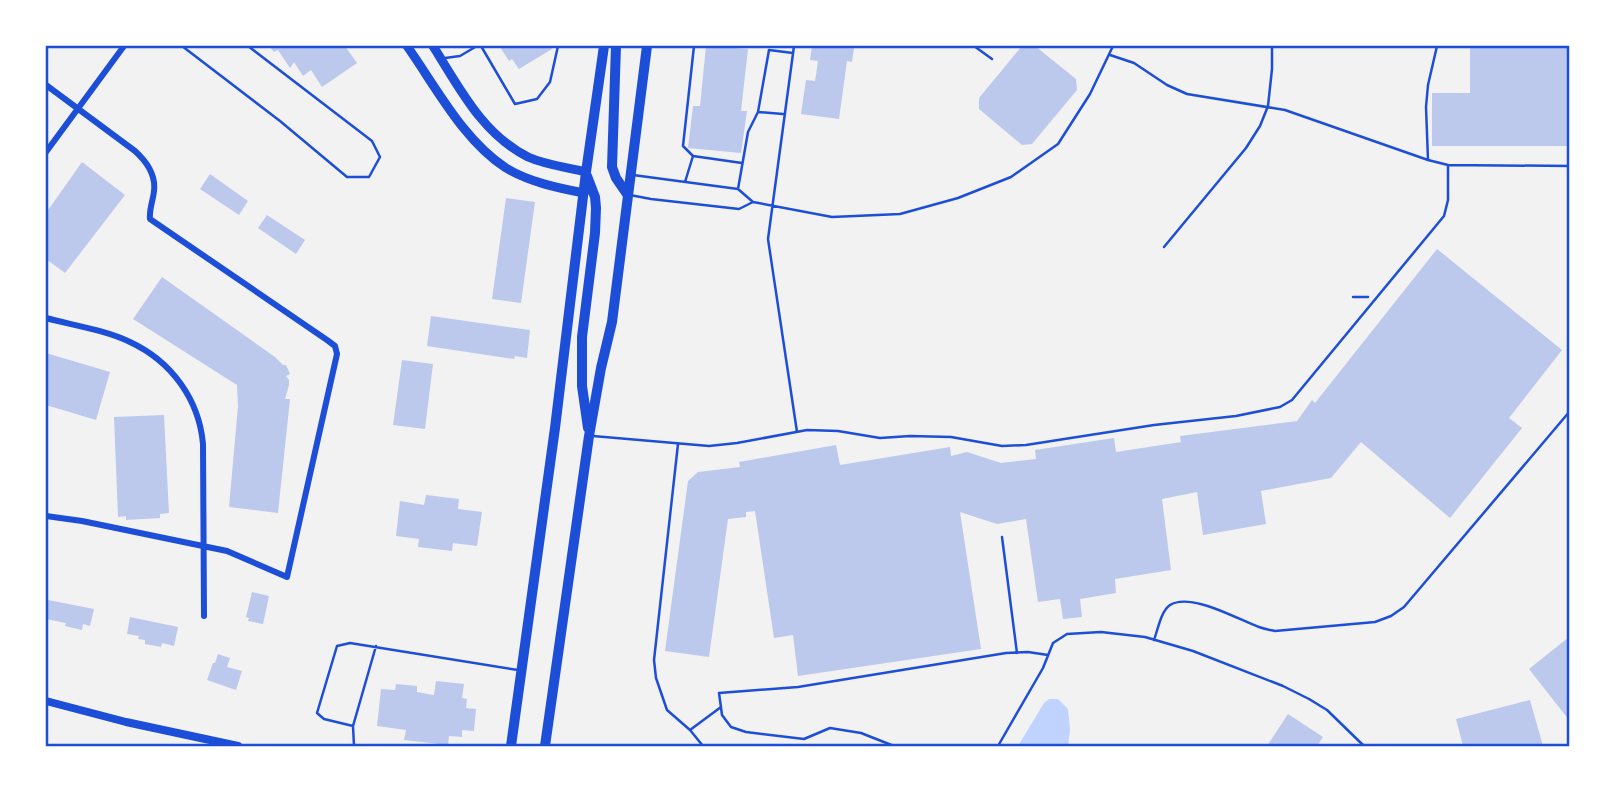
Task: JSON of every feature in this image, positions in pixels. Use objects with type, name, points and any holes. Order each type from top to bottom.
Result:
[{"type":"main road","points":[[407,46],[466,132],[507,169],[550,186],[584,193]]},
{"type":"main road","points":[[433,46],[470,105],[489,130],[506,144],[547,164],[586,172]]},
{"type":"main road","points":[[511,747],[604,46]]},
{"type":"main road","points":[[616,46],[612,167],[627,194]]},
{"type":"main road","points":[[545,747],[589,436],[612,322],[647,46]]},
{"type":"main road","points":[[586,172],[596,208],[582,337],[582,386],[589,436]]},
{"type":"street","points":[[46,152],[124,46]]},
{"type":"street","points":[[46,85],[135,151],[148,166],[154,191],[149,211],[150,219],[335,346],[337,354],[287,577],[227,551],[46,516]]},
{"type":"street","points":[[46,318],[131,342],[164,364],[187,392],[199,417],[203,444],[204,615]]},
{"type":"street","points":[[46,701],[238,747]]},
{"type":"lane","points":[[183,46],[347,177],[369,177],[380,157],[372,141],[248,46]]},
{"type":"lane","points":[[441,59],[460,56],[479,46],[515,104],[537,99],[550,82],[558,46]]},
{"type":"lane","points":[[694,46],[683,146],[693,156],[743,163]]},
{"type":"lane","points":[[766,46],[769,50],[793,54]]},
{"type":"lane","points":[[794,46],[768,225],[769,248],[797,432]]},
{"type":"lane","points":[[630,175],[738,189],[754,202],[832,217],[900,214],[958,198],[1011,177],[1058,144],[1090,94],[1113,46]]},
{"type":"lane","points":[[1164,247],[1246,148],[1260,126],[1268,106],[1272,46]]},
{"type":"lane","points":[[1428,160],[1426,107],[1437,46]]},
{"type":"lane","points":[[738,189],[748,132],[758,112],[769,50]]},
{"type":"lane","points":[[1110,55],[1134,64],[1187,94],[1285,110],[1448,165],[1570,166]]},
{"type":"lane","points":[[758,112],[784,114]]},
{"type":"lane","points":[[685,182],[693,156]]},
{"type":"lane","points":[[589,436],[709,446],[807,430],[838,430],[880,438],[951,437],[1002,446],[1236,416],[1280,407],[1292,400],[1444,216],[1448,200],[1448,165]]},
{"type":"lane","points":[[627,194],[739,209],[754,202]]},
{"type":"lane","points":[[1154,640],[1164,612],[1180,601],[1209,606],[1261,628],[1275,631],[1376,622],[1391,617],[1404,607],[1570,411]]},
{"type":"lane","points":[[678,444],[654,660],[656,678],[667,710],[690,730],[704,747]]},
{"type":"lane","points":[[1002,537],[1017,653]]},
{"type":"lane","points":[[998,747],[1043,667],[1053,643],[1067,634],[1101,632],[1145,637],[1193,650],[1235,666],[1309,699],[1327,710],[1364,747]]},
{"type":"lane","points":[[353,726],[324,719],[317,713],[337,646],[350,643],[376,646],[522,671]]},
{"type":"lane","points":[[354,747],[353,726],[376,646]]},
{"type":"lane","points":[[894,747],[861,733],[830,729],[804,739],[746,732],[731,727],[722,715],[719,693],[798,687],[1017,653],[1048,656]]},
{"type":"lane","points":[[690,730],[721,707]]},
{"type":"path","points":[[974,46],[992,59]]},
{"type":"water","points":[[1049,699],[1058,699],[1068,709],[1068,746],[1018,746],[1044,703]]},
{"type":"building","points":[[269,46],[345,46],[357,63],[322,87],[311,70],[303,76],[294,62],[290,68],[278,50],[274,52]]},
{"type":"building","points":[[550,46],[552,49],[519,69],[512,59],[509,61],[500,47]]},
{"type":"building","points":[[706,46],[748,49],[741,111],[747,111],[741,153],[688,148],[693,106],[700,106]]},
{"type":"building","points":[[812,46],[854,48],[852,62],[847,61],[839,119],[801,114],[806,80],[815,81],[818,61],[810,60]]},
{"type":"building","points":[[1022,46],[1035,46],[1076,79],[1077,90],[1032,144],[1022,145],[979,109],[979,98]]},
{"type":"building","points":[[1470,46],[1569,46],[1569,146],[1432,146],[1432,93],[1470,93]]},
{"type":"building","points":[[82,162],[125,195],[65,273],[46,259],[46,213]]},
{"type":"building","points":[[210,174],[248,201],[239,215],[200,189]]},
{"type":"building","points":[[506,198],[535,202],[521,303],[492,299]]},
{"type":"building","points":[[267,215],[305,240],[296,254],[258,228]]},
{"type":"building","points":[[1437,249],[1562,350],[1509,418],[1522,428],[1450,518],[1361,442],[1331,478],[1261,491],[1266,524],[1203,535],[1197,492],[1162,499],[1171,570],[1115,579],[1116,593],[1080,599],[1082,617],[1063,619],[1060,599],[1038,602],[1026,519],[997,524],[960,512],[981,649],[798,676],[793,635],[774,638],[755,511],[746,512],[746,517],[728,519],[709,657],[665,651],[688,481],[698,472],[740,467],[739,462],[836,445],[840,465],[950,447],[951,456],[967,452],[1001,463],[1036,459],[1035,450],[1114,438],[1116,452],[1181,442],[1180,436],[1297,421],[1312,400],[1315,403]]},
{"type":"building","points":[[162,277],[286,365],[290,374],[286,376],[289,385],[285,399],[290,399],[278,513],[229,507],[238,406],[237,385],[133,319]]},
{"type":"building","points":[[431,316],[530,330],[527,358],[515,356],[514,359],[427,346]]},
{"type":"building","points":[[46,353],[110,372],[96,420],[46,405]]},
{"type":"building","points":[[402,360],[433,364],[425,429],[393,425]]},
{"type":"building","points":[[164,415],[169,513],[160,514],[160,518],[126,520],[126,516],[118,517],[114,417]]},
{"type":"building","points":[[426,495],[459,499],[458,509],[482,512],[477,546],[453,543],[452,551],[418,547],[419,539],[396,536],[400,501],[424,505]]},
{"type":"building","points":[[252,592],[269,596],[263,624],[248,621],[249,618],[246,617]]},
{"type":"building","points":[[48,600],[94,609],[90,626],[83,624],[82,630],[46,619]]},
{"type":"building","points":[[130,617],[178,627],[174,646],[162,643],[161,647],[145,644],[145,640],[138,639],[139,636],[127,634]]},
{"type":"building","points":[[1569,637],[1569,720],[1529,669]]},
{"type":"building","points":[[218,654],[230,658],[227,667],[242,671],[236,690],[207,680]]},
{"type":"building","points":[[436,681],[464,684],[462,698],[467,699],[466,708],[476,709],[474,731],[462,730],[462,737],[449,736],[448,745],[404,740],[406,730],[377,726],[381,689],[395,690],[396,684],[417,686],[417,692],[434,695]]},
{"type":"building","points":[[1530,700],[1543,746],[1463,746],[1456,719]]},
{"type":"building","points":[[1288,714],[1323,737],[1317,746],[1267,746]]}]
